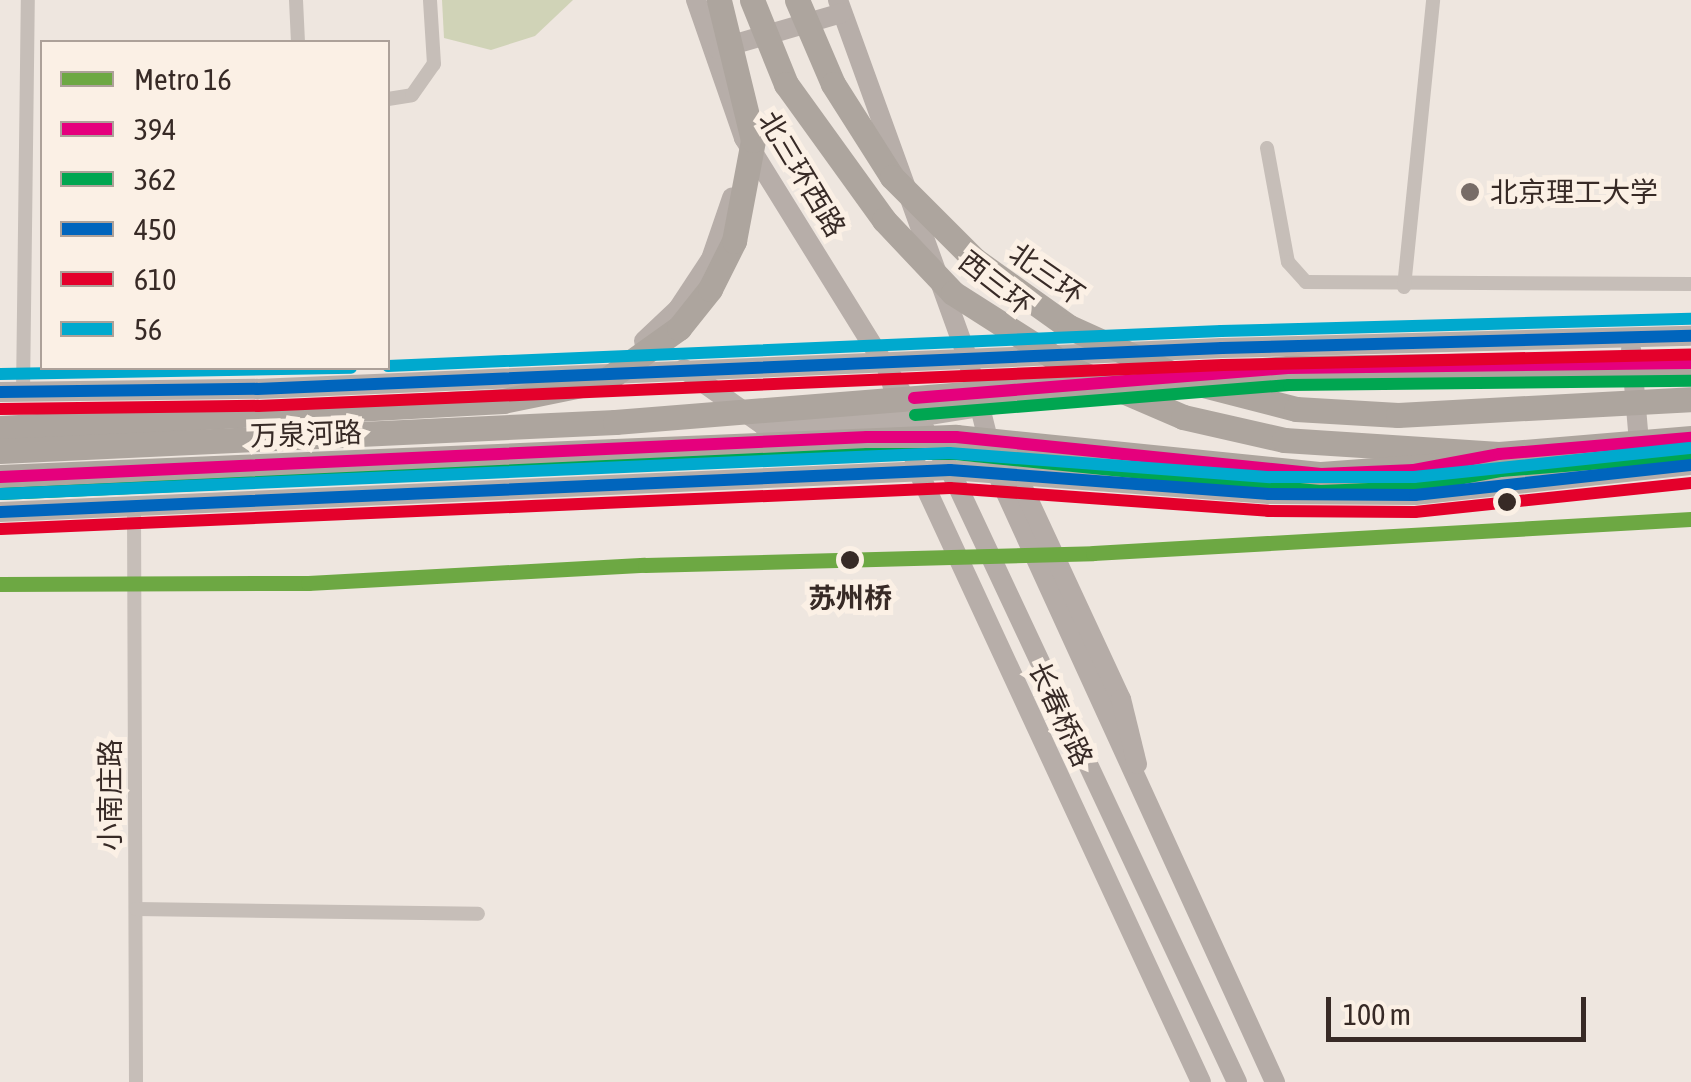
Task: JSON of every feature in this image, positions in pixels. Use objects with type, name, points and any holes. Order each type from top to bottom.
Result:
[{"type":"highway","points":[[0,428],[504,401],[606,380],[679,328],[710,289],[734,241],[754,140],[719,0]]},
{"type":"highway","name":"西三环","points":[[752,0],[786,84],[884,220],[953,293],[1015,337],[1183,417],[1284,440],[1499,454],[1691,438]]},
{"type":"highway","name":"北三环","points":[[797,0],[833,84],[892,177],[975,260],[1069,327],[1190,382],[1296,409],[1398,415],[1691,399]]},
{"type":"highway","name":"万泉河路","points":[[0,451],[615,422],[1288,368],[1691,364]]},
{"type":"highway","name":"万泉河路","points":[[0,477],[956,437],[1321,474],[1414,470],[1499,454]]},
{"type":"main road","name":"长春桥路","points":[[950,470],[1237,1082]]},
{"type":"main road","name":"长春桥路","points":[[1006,472],[1140,786],[1276,1082]]},
{"type":"street","points":[[23,393],[28,0]]},
{"type":"street","points":[[296,0],[298,40]]},
{"type":"street","points":[[390,99],[412,94],[434,64],[430,0]]},
{"type":"street","name":"北三环西路","points":[[696,0],[744,138],[886,364],[910,417]]},
{"type":"street","points":[[1404,287],[1434,0]]},
{"type":"street","points":[[712,51],[840,7],[1006,472]]},
{"type":"street","points":[[586,375],[638,348],[678,309],[711,259],[728,215],[744,138]]},
{"type":"street","points":[[1267,148],[1288,262],[1302,279],[1404,287],[1691,284]]},
{"type":"street","points":[[932,260],[979,318],[1018,342],[1076,356]]},
{"type":"street","name":"万泉河路","points":[[0,392],[1691,336]]},
{"type":"street","points":[[1630,338],[1641,470]]},
{"type":"street","points":[[683,369],[763,426],[910,417],[985,407],[1076,356]]},
{"type":"street","points":[[910,417],[950,470]]},
{"type":"street","name":"长春桥路","points":[[910,417],[918,471],[1201,1082]]},
{"type":"street","points":[[737,480],[755,453],[763,426]]},
{"type":"street","points":[[0,512],[950,470],[1269,494],[1415,495],[1691,465]]},
{"type":"street","name":"小南庄路","points":[[134,508],[136,1082]]},
{"type":"street","points":[[136,909],[478,914]]},
{"type":"green space","points":[[442,0],[573,0],[535,36],[491,50],[444,38]]},
{"type":"metro line","name":"16","points":[[0,584],[308,583],[645,565],[1093,553],[1691,519]]},
{"type":"transit line","name":"56","points":[[390,366],[1221,331],[1691,319]]},
{"type":"transit line","name":"450","points":[[0,392],[257,389],[1222,348],[1691,336]]},
{"type":"transit line","name":"610","points":[[0,409],[258,406],[1223,365],[1691,354]]},
{"type":"transit line","name":"394","points":[[914,398],[1288,368],[1691,363]]},
{"type":"transit line","name":"56","points":[[0,374],[234,370]]},
{"type":"transit line","name":"362","points":[[915,415],[1289,385],[1691,381]]},
{"type":"transit line","name":"394","points":[[0,477],[867,437],[956,437],[1321,474],[1414,470],[1499,454],[1691,438]]},
{"type":"transit line","name":"56","points":[[0,494],[949,453],[1270,477],[1414,477],[1689,448]]},
{"type":"transit line","name":"362","points":[[1,494],[867,454],[955,454],[1322,491],[1415,487],[1501,471],[1691,456]]},
{"type":"transit line","name":"450","points":[[0,512],[950,470],[1269,494],[1415,495],[1691,465]]},
{"type":"transit line","name":"610","points":[[1,529],[950,488],[1268,511],[1415,512],[1691,483]]},
{"type":"place","name":"北京理工大学","points":[[1470,192]]},
{"type":"place","name":"苏州桥","points":[[850,560]]}]
